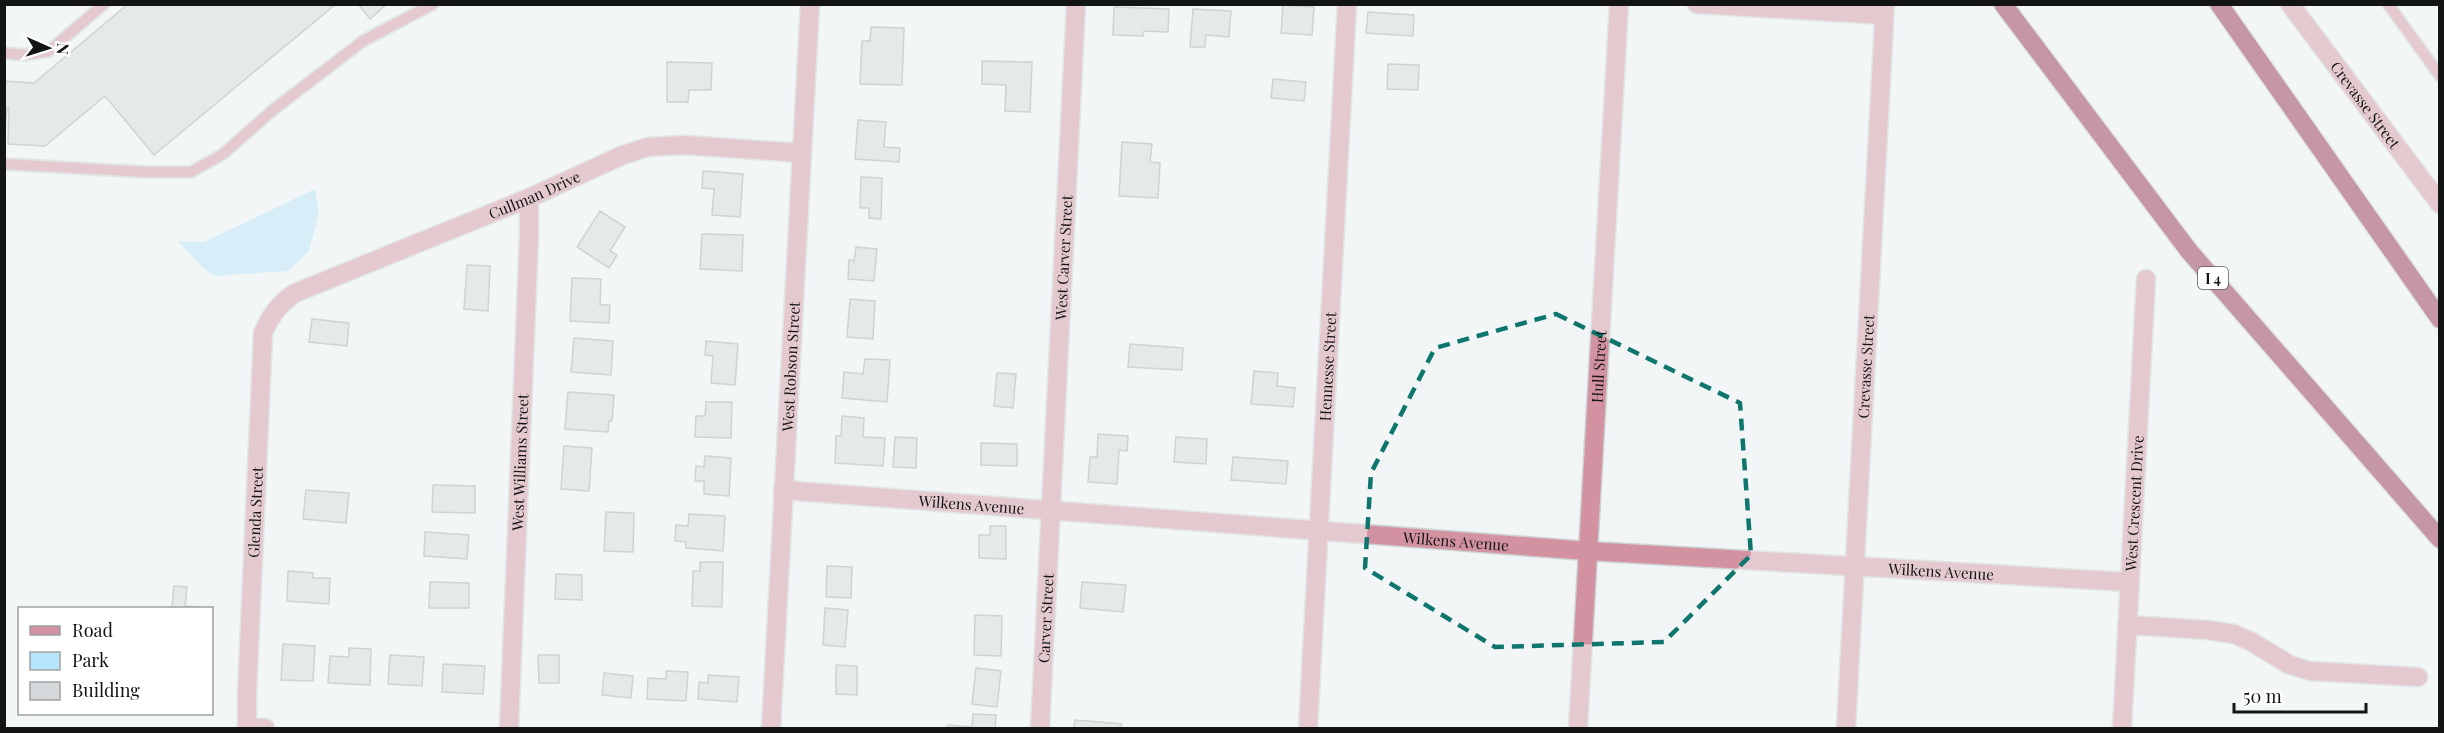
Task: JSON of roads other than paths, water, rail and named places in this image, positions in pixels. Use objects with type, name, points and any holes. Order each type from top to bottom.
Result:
[{"type":"highway","name":"I 4","points":[[2003,4],[2189,250],[2439,539]]},
{"type":"highway","points":[[2219,4],[2439,319]]},
{"type":"street","name":"West Robson Street","points":[[771,729],[810,4]]},
{"type":"street","name":"West Carver Street","points":[[1050,509],[1076,4]]},
{"type":"street","name":"Hennesse Street","points":[[1308,729],[1347,4]]},
{"type":"street","name":"Hull Street","points":[[1578,729],[1619,4]]},
{"type":"street","points":[[1697,4],[1885,10]]},
{"type":"street","name":"Crevasse Street","points":[[2290,4],[2439,204]]},
{"type":"street","name":"Crevasse Street","points":[[1846,729],[1885,10]]},
{"type":"street","name":"Cullman Drive","points":[[281,302],[294,293],[529,198],[623,155],[648,147],[684,145],[801,153]]},
{"type":"street","name":"West Williams Street","points":[[509,729],[529,198]]},
{"type":"street","name":"West Crescent Drive","points":[[2122,729],[2146,279]]},
{"type":"street","name":"Glenda Street","points":[[256,728],[247,694],[263,333],[271,315],[281,302]]},
{"type":"street","name":"Wilkens Avenue","points":[[783,490],[1588,551],[2129,582]]},
{"type":"street","name":"Carver Street","points":[[1040,729],[1050,509]]},
{"type":"street","points":[[2127,625],[2208,630],[2234,634],[2290,665],[2310,671],[2418,677]]},
{"type":"lane","points":[[4,53],[25,55],[49,51],[104,4]]},
{"type":"lane","points":[[4,164],[146,172],[191,172],[223,154],[273,110],[363,41],[434,4]]},
{"type":"lane","points":[[2388,4],[2439,76]]}]
